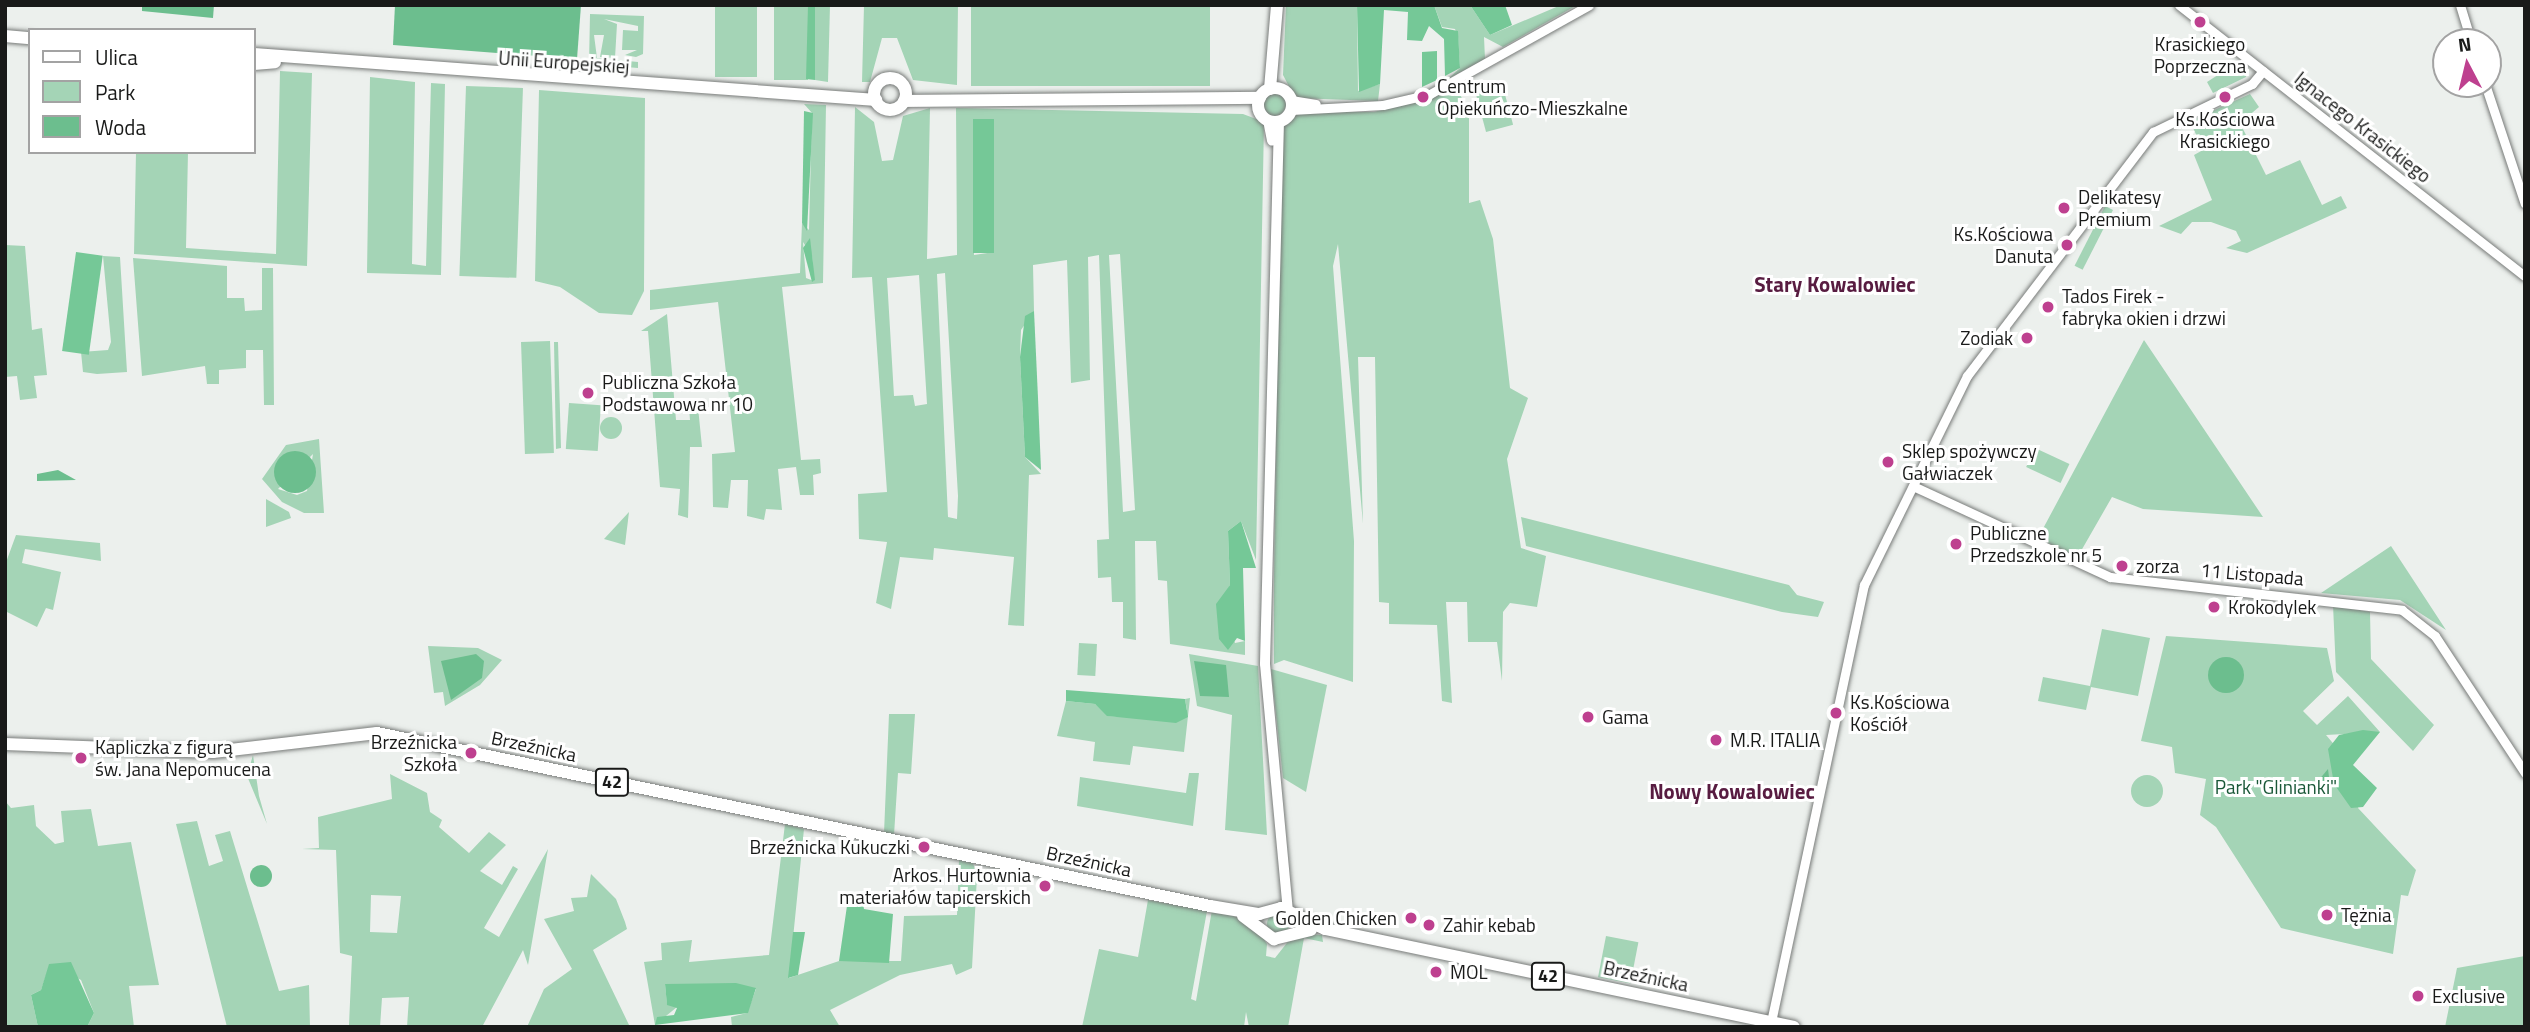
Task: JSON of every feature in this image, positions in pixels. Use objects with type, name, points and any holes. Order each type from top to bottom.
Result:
[{"type":"main road","points":[[1277,5],[1275,60],[1267,96],[1273,120],[1273,150],[1265,664],[1282,865],[1290,914],[1289,935]]},
{"type":"main road","points":[[5,36],[28,38]]},
{"type":"main road","name":"Unii Europejskiej","points":[[256,54],[650,88],[826,93],[876,100],[891,110],[905,95],[894,78],[876,86],[826,93]]},
{"type":"main road","name":"Unii Europejskiej","points":[[256,64],[300,60]]},
{"type":"main road","points":[[876,86],[876,100]]},
{"type":"main road","points":[[905,95],[1209,103],[1267,96],[1291,105],[1273,120]]},
{"type":"main road","name":"Brzeźnicka","points":[[5,744],[212,752],[377,733],[1214,906],[1268,911]]},
{"type":"main road","points":[[1262,928],[1282,865]]},
{"type":"main road","name":"Brzeźnicka","points":[[1214,906],[1262,928]]},
{"type":"main road","name":"42","points":[[1268,911],[1290,914]]},
{"type":"main road","name":"Brzeźnicka","points":[[1290,914],[1325,929],[1794,1027]]},
{"type":"main road","name":"42","points":[[1262,928],[1274,939],[1289,935]]},
{"type":"main road","name":"Brzeźnicka","points":[[1289,935],[1325,929]]},
{"type":"street","points":[[1291,105],[1383,105],[1430,94],[1589,5]]},
{"type":"street","name":"Ignacego Krasickiego","points":[[2179,5],[2525,276]]},
{"type":"street","points":[[2460,5],[2467,28]]},
{"type":"street","points":[[1771,1022],[1862,595],[1975,364],[2153,132],[2252,84],[2263,71]]},
{"type":"street","points":[[2490,98],[2525,204]]},
{"type":"street","name":"11 Listopada","points":[[1913,486],[2110,577],[2402,610],[2435,636],[2525,773]]},
{"type":"green space","points":[[715,5],[757,5],[757,77],[715,77]]},
{"type":"green space","points":[[774,5],[808,5],[808,80],[774,80]]},
{"type":"green space","points":[[815,5],[830,5],[828,82],[815,80]]},
{"type":"green space","points":[[864,5],[958,5],[957,85],[913,80],[897,38],[882,38],[870,82],[862,82]]},
{"type":"green space","points":[[971,5],[1210,5],[1210,86],[971,86]]},
{"type":"green space","points":[[1286,5],[1357,5],[1358,91],[1380,84],[1378,101],[1295,98],[1283,75]]},
{"type":"green space","points":[[1434,5],[1470,5],[1490,35],[1561,5],[1577,5],[1503,47],[1484,37],[1485,59],[1448,79],[1460,68],[1458,37],[1455,29],[1442,27]]},
{"type":"green space","points":[[590,14],[644,16],[643,54],[636,57],[625,55],[637,50],[622,50],[623,30],[638,31],[638,26],[604,19],[617,24],[615,58],[600,57],[604,35],[594,35],[597,58],[638,62],[638,68],[589,64]]},
{"type":"green space","points":[[2238,62],[2248,69],[2246,77],[2213,93],[2207,82]]},
{"type":"green space","points":[[280,71],[312,73],[307,266],[134,254],[136,154],[188,154],[186,248],[276,254]]},
{"type":"green space","points":[[370,77],[415,82],[412,264],[426,266],[431,83],[445,84],[441,275],[367,273]]},
{"type":"green space","points":[[466,86],[523,88],[516,278],[459,276]]},
{"type":"green space","points":[[1503,87],[1513,125],[1486,132],[1476,94]]},
{"type":"green space","points":[[1458,88],[1469,118],[1469,203],[1480,200],[1493,239],[1510,388],[1528,398],[1507,459],[1521,548],[1546,556],[1537,607],[1510,603],[1503,612],[1502,681],[1497,642],[1468,642],[1467,602],[1446,602],[1452,703],[1442,701],[1437,625],[1389,624],[1389,603],[1379,602],[1375,357],[1358,357],[1363,524],[1338,244],[1333,266],[1354,541],[1353,682],[1284,660],[1274,664],[1274,576],[1281,124],[1295,112],[1374,112]]},
{"type":"green space","points":[[539,90],[645,98],[644,291],[632,315],[599,313],[560,287],[535,281]]},
{"type":"green space","points":[[1269,92],[1279,92],[1286,99],[1286,109],[1279,116],[1269,116],[1262,109],[1262,99]]},
{"type":"green space","points":[[2250,94],[2259,107],[2240,123],[2266,175],[2300,160],[2322,205],[2341,196],[2347,208],[2247,253],[2226,248],[2241,241],[2236,231],[2211,222],[2192,222],[2181,234],[2159,226],[2212,200],[2194,155],[2203,150],[2190,121]]},
{"type":"green space","points":[[804,104],[826,105],[823,283],[782,287],[801,460],[820,459],[821,473],[813,475],[814,495],[800,495],[796,467],[778,469],[782,510],[766,509],[764,520],[747,516],[748,480],[731,480],[728,508],[713,507],[712,454],[735,452],[718,302],[650,310],[650,290],[800,273],[802,223],[809,230],[812,113]],"holes":[[[803,242],[812,256],[814,281],[806,278]]]},
{"type":"green space","points":[[855,107],[874,122],[882,161],[893,160],[903,116],[930,108],[927,259],[957,255],[956,108],[1243,114],[1264,122],[1256,560],[1241,521],[1228,531],[1230,585],[1223,599],[1235,643],[1245,641],[1245,655],[1170,644],[1167,581],[1158,580],[1156,541],[1135,541],[1136,640],[1123,638],[1123,602],[1112,602],[1111,577],[1098,578],[1097,540],[1109,539],[1099,255],[1088,257],[1090,380],[1071,383],[1067,260],[1033,265],[1034,311],[1021,330],[1020,357],[1025,457],[1041,474],[1029,475],[1024,626],[1008,625],[1014,557],[934,548],[933,560],[900,557],[891,609],[876,603],[887,542],[859,539],[858,494],[887,492],[872,277],[852,278]],"holes":[[[994,119],[994,252],[974,255],[975,128]],[[1120,254],[1135,510],[1123,512],[1109,255]],[[945,273],[958,496],[957,519],[948,517],[937,274]],[[919,275],[927,404],[915,406],[913,395],[894,396],[887,278]]]},
{"type":"green space","points":[[2105,206],[2113,210],[2083,270],[2075,266]]},
{"type":"green space","points":[[5,245],[25,246],[32,330],[42,328],[47,375],[34,376],[37,398],[20,400],[17,376],[5,377]]},
{"type":"green space","points":[[103,256],[120,257],[127,372],[83,372],[81,352],[108,350],[111,342]]},
{"type":"green space","points":[[133,258],[227,266],[227,298],[244,298],[245,311],[262,310],[262,268],[273,268],[274,405],[264,405],[263,350],[246,350],[246,368],[219,370],[219,384],[207,384],[205,366],[142,376]]},
{"type":"green space","points":[[667,314],[676,420],[690,420],[689,408],[698,407],[702,447],[690,447],[688,518],[678,515],[680,489],[660,487],[648,331],[641,331]]},
{"type":"green space","points":[[2144,340],[2263,517],[2143,509],[2112,497],[2077,558],[2038,538]]},
{"type":"green space","points":[[550,341],[554,453],[525,454],[521,342]]},
{"type":"green space","points":[[554,342],[558,342],[561,448],[556,449]]},
{"type":"green space","points":[[569,403],[601,405],[598,451],[566,449]]},
{"type":"green space","points":[[611,417],[619,420],[622,428],[619,436],[611,439],[603,436],[600,428],[603,420]]},
{"type":"green space","points":[[319,439],[324,513],[304,513],[282,502],[262,479],[286,445]],"holes":[[[313,454],[307,491],[297,495],[278,489]]]},
{"type":"green space","points":[[2035,448],[2069,464],[2061,483],[2026,467]]},
{"type":"green space","points":[[266,499],[289,512],[291,518],[266,527]]},
{"type":"green space","points":[[629,512],[625,545],[604,539]]},
{"type":"green space","points":[[1521,517],[1789,585],[1797,595],[1824,602],[1818,617],[1782,612],[1526,546]]},
{"type":"green space","points":[[16,535],[100,543],[101,561],[25,549],[22,563],[61,572],[53,610],[46,608],[37,627],[5,611],[5,565]]},
{"type":"green space","points":[[2391,546],[2446,630],[2400,600],[2321,593]]},
{"type":"green space","points":[[2333,605],[2370,612],[2371,659],[2434,725],[2413,751],[2336,672]]},
{"type":"green space","points":[[2102,629],[2150,638],[2138,696],[2091,687],[2086,710],[2038,701],[2043,677],[2090,686]]},
{"type":"green space","name":"Park \"Glinianki\"","points":[[2166,636],[2327,648],[2334,681],[2303,711],[2317,725],[2348,696],[2380,732],[2326,735],[2365,781],[2358,808],[2416,870],[2408,896],[2401,895],[2393,954],[2281,928],[2216,827],[2200,815],[2206,779],[2175,773],[2172,747],[2141,741]]},
{"type":"green space","points":[[1079,643],[1097,644],[1095,676],[1077,675]]},
{"type":"green space","points":[[428,646],[478,648],[502,660],[480,685],[445,706],[443,692],[434,693]]},
{"type":"green space","points":[[1189,654],[1258,666],[1267,835],[1225,830],[1232,715],[1197,706]]},
{"type":"green space","points":[[1271,669],[1327,685],[1306,792],[1283,778]]},
{"type":"green space","points":[[1190,698],[1184,752],[1133,746],[1130,765],[1093,761],[1095,742],[1057,736],[1066,701],[1095,704],[1108,716],[1123,717],[1187,710],[1185,699]]},
{"type":"green space","points":[[889,714],[915,714],[911,774],[898,773],[894,835],[884,833]]},
{"type":"green space","points":[[253,755],[259,796],[267,824],[247,776]]},
{"type":"green space","points":[[1189,773],[1199,773],[1193,826],[1077,806],[1080,777],[1186,793]]},
{"type":"green space","points":[[390,774],[427,793],[430,812],[442,820],[439,827],[469,853],[489,832],[506,845],[480,871],[502,885],[513,866],[518,869],[484,928],[499,937],[548,849],[528,965],[523,950],[482,1027],[407,1027],[409,997],[382,998],[380,1027],[320,1027],[349,1025],[352,956],[340,953],[336,850],[302,849],[319,848],[318,817],[392,799]],"holes":[[[371,895],[401,896],[397,933],[370,932]]]},
{"type":"green space","points":[[2147,775],[2159,779],[2163,791],[2159,803],[2147,807],[2135,803],[2131,791],[2135,779]]},
{"type":"green space","points":[[5,801],[11,808],[34,805],[36,826],[55,844],[64,842],[61,811],[91,809],[98,846],[131,842],[159,985],[129,986],[134,1027],[87,1027],[94,1013],[81,980],[50,964],[41,990],[31,995],[38,1027],[5,1027]]},
{"type":"green space","points":[[197,821],[209,866],[223,861],[215,835],[230,831],[279,991],[309,985],[310,1027],[227,1027],[176,824]]},
{"type":"green space","points":[[785,824],[804,829],[789,978],[839,961],[901,961],[904,916],[957,915],[959,860],[973,863],[977,876],[972,968],[956,975],[952,964],[900,975],[830,1010],[840,1027],[732,1027],[731,1017],[747,1013],[756,989],[665,984],[667,1004],[677,1007],[655,1025],[644,962],[662,960],[661,943],[692,940],[689,962],[769,955]]},
{"type":"green space","points":[[591,874],[616,899],[627,929],[593,950],[630,1027],[527,1027],[544,989],[572,969],[544,919],[574,911],[571,898],[587,897]]},
{"type":"green space","points":[[1148,900],[1207,911],[1191,999],[1196,1001],[1212,910],[1253,922],[1267,944],[1266,956],[1275,958],[1294,934],[1322,935],[1323,942],[1304,938],[1288,1027],[1249,1027],[1246,1012],[1244,1027],[1082,1027],[1099,949],[1138,957]]},
{"type":"green space","points":[[1278,913],[1286,916],[1289,924],[1286,932],[1278,935],[1270,932],[1267,924],[1270,916]]},
{"type":"green space","points":[[1606,936],[1638,942],[1630,984],[1598,977]]},
{"type":"green space","points":[[2525,956],[2525,1027],[2445,1027],[2457,968]]},
{"type":"shaded area","points":[[808,5],[815,5],[815,80],[806,79]]},
{"type":"shaded area","points":[[1357,5],[1434,5],[1442,28],[1458,31],[1460,68],[1445,76],[1444,39],[1429,26],[1422,41],[1407,40],[1408,12],[1384,10],[1380,84],[1359,92]]},
{"type":"shaded area","points":[[1470,5],[1505,5],[1512,25],[1490,35]]},
{"type":"shaded area","points":[[1437,51],[1437,80],[1422,87],[1422,52]]},
{"type":"shaded area","points":[[804,111],[813,113],[807,231],[802,223]]},
{"type":"shaded area","points":[[973,119],[994,119],[994,253],[973,253]]},
{"type":"shaded area","points":[[810,238],[815,280],[812,282],[803,248]]},
{"type":"shaded area","points":[[76,252],[103,256],[89,355],[62,351]]},
{"type":"shaded area","points":[[1034,311],[1041,470],[1025,457],[1020,357],[1025,316]]},
{"type":"shaded area","points":[[1241,521],[1256,568],[1243,568],[1245,641],[1237,638],[1228,650],[1219,639],[1216,604],[1230,585],[1228,531]]},
{"type":"shaded area","points":[[1066,690],[1185,699],[1188,717],[1176,723],[1107,716],[1095,704],[1066,701]]},
{"type":"shaded area","points":[[2363,730],[2380,732],[2353,765],[2377,788],[2363,807],[2351,808],[2334,784],[2328,749],[2339,735]]},
{"type":"shaded area","points":[[849,892],[861,893],[864,909],[893,914],[889,963],[839,961]]},
{"type":"shaded area","points":[[793,932],[805,932],[798,975],[788,978]]},
{"type":"shaded area","points":[[71,962],[94,1013],[87,1027],[38,1027],[31,995],[41,990],[49,964]]},
{"type":"shaded area","points":[[736,983],[756,988],[748,1013],[655,1025],[657,1017],[674,1015],[677,1008],[667,1005],[665,984]]},
{"type":"water","points":[[142,5],[214,5],[213,18],[142,11]]},
{"type":"water","points":[[395,5],[581,5],[577,59],[393,45]]},
{"type":"water","points":[[295,451],[310,457],[316,472],[310,487],[295,493],[280,487],[274,472],[280,457]]},
{"type":"water","points":[[58,470],[76,480],[37,481],[37,474]]},
{"type":"water","points":[[476,654],[484,661],[482,678],[451,700],[441,661]]},
{"type":"water","points":[[2226,657],[2239,662],[2244,675],[2239,688],[2226,693],[2213,688],[2208,675],[2213,662]]},
{"type":"water","points":[[1194,661],[1226,665],[1229,697],[1200,696]]},
{"type":"water","points":[[2328,769],[2330,785],[2321,796],[2318,781]]},
{"type":"water","points":[[261,865],[271,872],[272,876],[265,886],[261,887],[251,880],[250,876],[257,866]]},
{"type":"place","name":"Krasickiego Poprzeczna","points":[[2200,22]]},
{"type":"place","name":"Centrum Opiekuńczo-Mieszkalne","points":[[1423,97]]},
{"type":"place","name":"Ks.Kościowa Krasickiego","points":[[2225,97]]},
{"type":"place","name":"Delikatesy Premium","points":[[2064,208]]},
{"type":"place","name":"Ks.Kościowa Danuta","points":[[2067,245]]},
{"type":"place","name":"Tados Firek - fabryka okien i drzwi","points":[[2048,307]]},
{"type":"place","name":"Zodiak","points":[[2027,338]]},
{"type":"place","name":"Publiczna Szkoła Podstawowa nr 10","points":[[588,393]]},
{"type":"place","name":"Sklep spożywczy Gałwiaczek","points":[[1888,462]]},
{"type":"place","name":"Publiczne Przedszkole nr 5","points":[[1956,544]]},
{"type":"place","name":"zorza","points":[[2122,566]]},
{"type":"place","name":"Krokodylek","points":[[2214,607]]},
{"type":"place","name":"Ks.Kościowa Kościół","points":[[1836,713]]},
{"type":"place","name":"Gama","points":[[1588,717]]},
{"type":"place","name":"M.R. ITALIA","points":[[1716,740]]},
{"type":"place","name":"Brzeźnicka Szkoła","points":[[471,753]]},
{"type":"place","name":"Kapliczka z figurą św. Jana Nepomucena","points":[[81,758]]},
{"type":"place","name":"Brzeźnicka Kukuczki","points":[[924,847]]},
{"type":"place","name":"Arkos. Hurtownia materiałów tapicerskich","points":[[1045,886]]},
{"type":"place","name":"Tężnia","points":[[2327,915]]},
{"type":"place","name":"Golden Chicken","points":[[1411,918]]},
{"type":"place","name":"Zahir kebab","points":[[1429,925]]},
{"type":"place","name":"MOL","points":[[1436,972]]},
{"type":"place","name":"Exclusive","points":[[2418,996]]},
{"type":"district","name":"Stary Kowalowiec","points":[[1835,284]]},
{"type":"district","name":"Nowy Kowalowiec","points":[[1732,791]]}]
